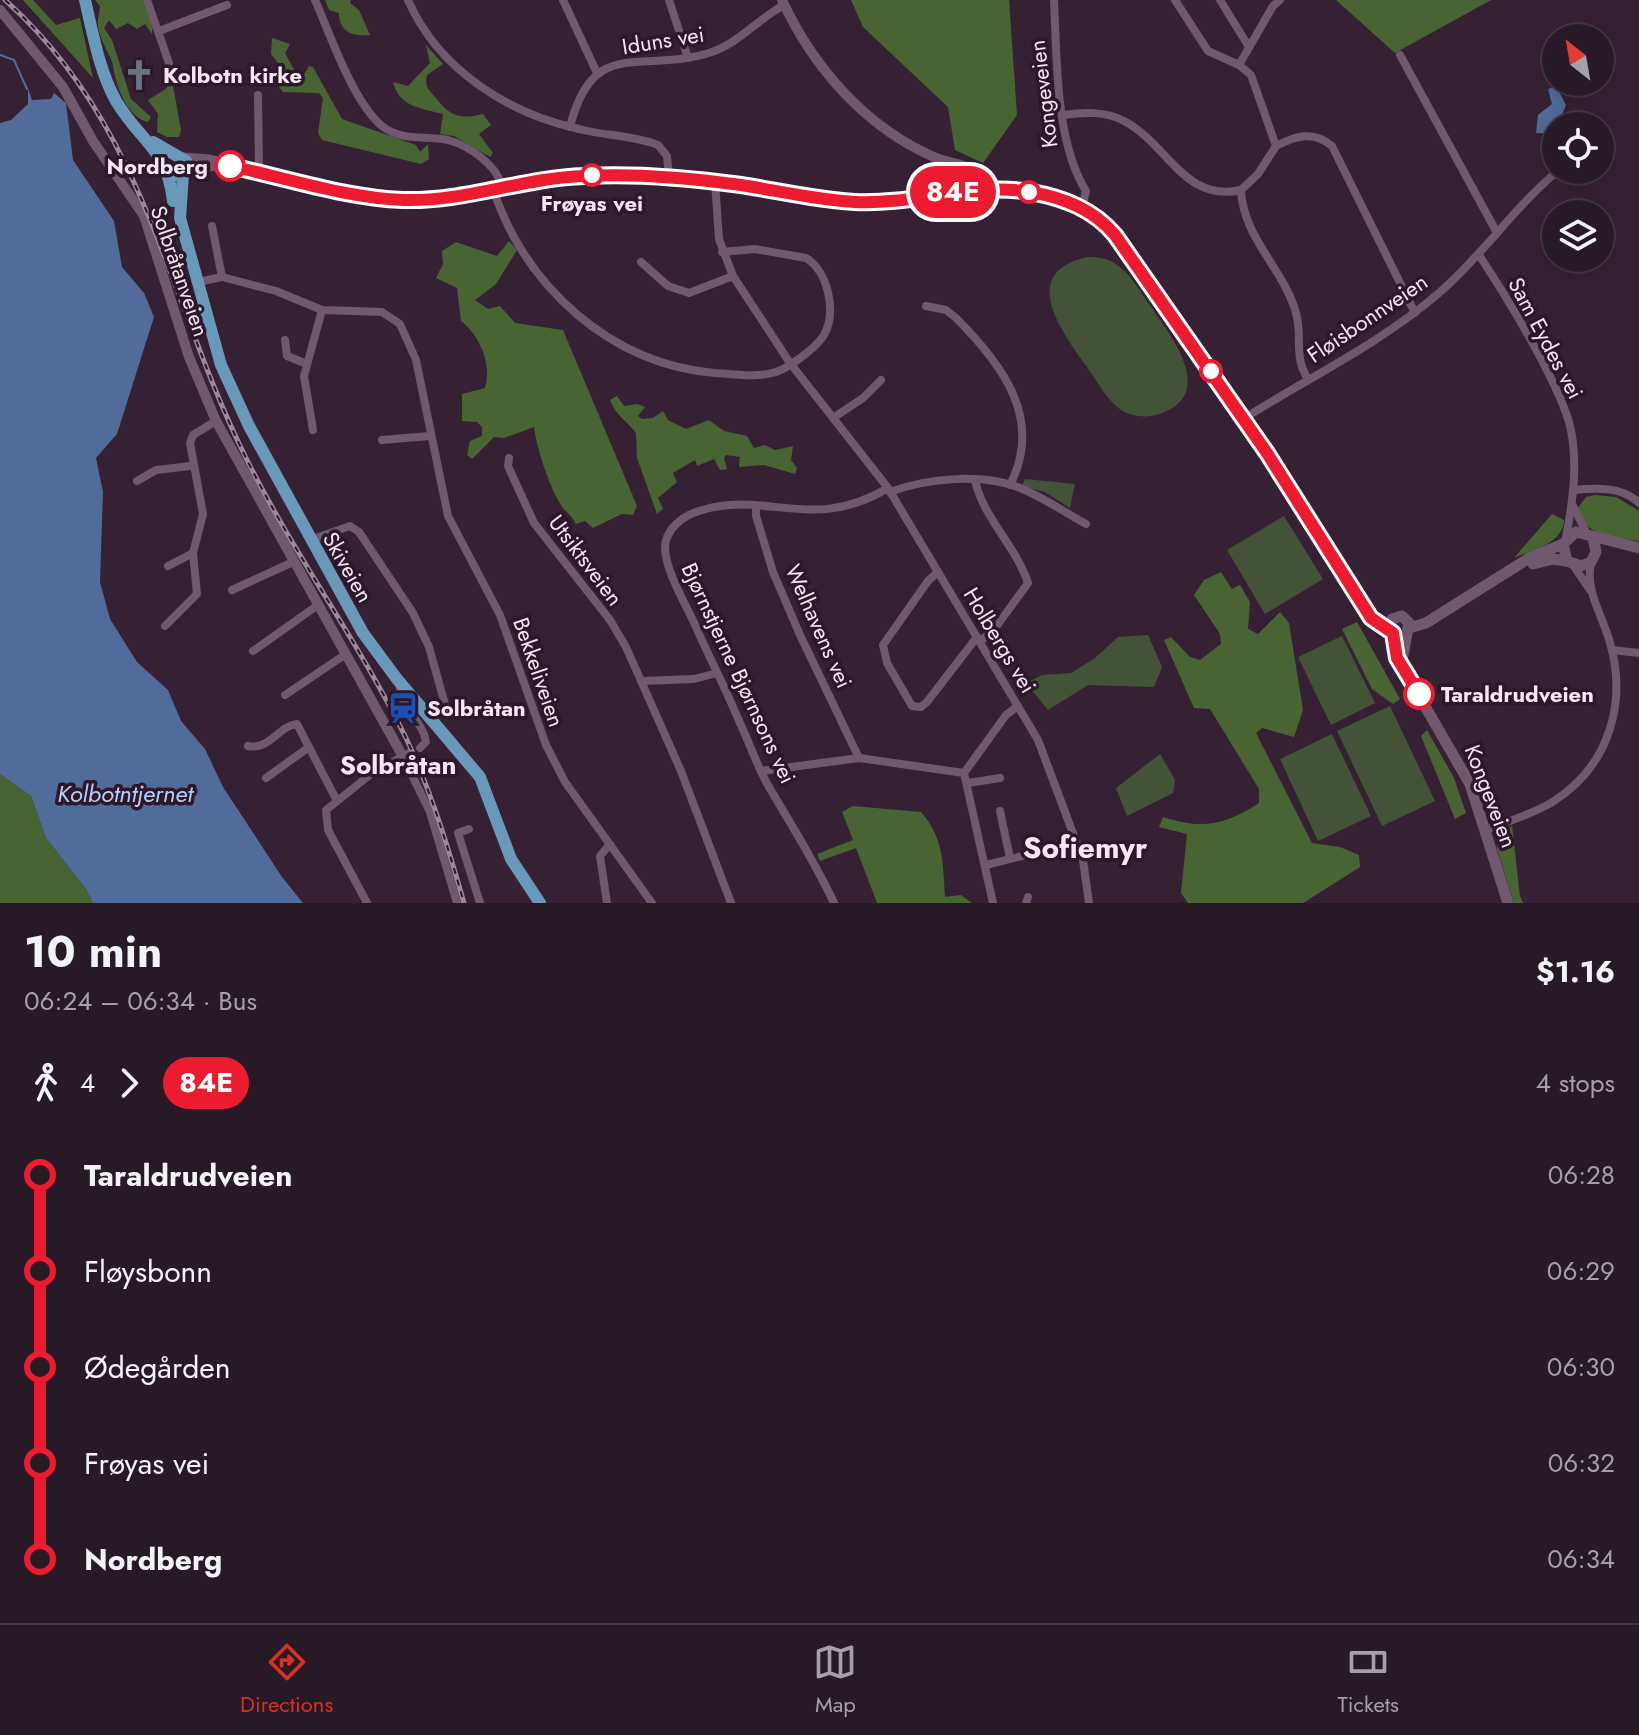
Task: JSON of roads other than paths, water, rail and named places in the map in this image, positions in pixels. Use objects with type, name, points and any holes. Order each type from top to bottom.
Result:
[{"type":"main road","points":[[85,0],[107,81],[117,102],[143,136],[178,166],[220,164],[393,200],[439,199],[583,176],[715,182],[863,202],[974,189],[1033,193],[1078,206],[1115,235],[1243,419],[1363,606],[1399,627],[1443,611],[1576,532],[1639,549]]},
{"type":"main road","name":"Skiveien","points":[[178,166],[180,218],[230,386],[309,540],[363,633],[400,683],[480,777],[511,859],[540,903]]},
{"type":"main road","points":[[1590,536],[1593,559]]},
{"type":"main road","points":[[1565,541],[1570,563]]},
{"type":"main road","points":[[1513,569],[1545,559],[1570,563],[1593,559],[1617,549],[1639,549]]},
{"type":"main road","name":"Kongeveien","points":[[1399,627],[1397,658],[1457,758],[1485,826],[1508,903]]},
{"type":"street","points":[[147,0],[169,63]]},
{"type":"street","points":[[315,0],[331,44],[382,126],[412,138],[456,144],[492,166],[515,236],[540,275],[583,320],[619,345],[651,360],[694,371],[769,374],[818,343],[827,326],[828,296],[817,267],[806,258],[788,253],[755,249],[722,252]]},
{"type":"street","points":[[408,0],[431,42],[457,69],[505,101],[570,127],[660,147],[667,156],[669,178]]},
{"type":"street","points":[[563,0],[597,73]]},
{"type":"street","points":[[669,0],[688,58]]},
{"type":"street","name":"Kongeveien","points":[[1054,0],[1068,148],[1086,193],[1078,206]]},
{"type":"street","points":[[1175,0],[1208,51],[1239,65],[1251,75],[1260,92],[1276,146]]},
{"type":"street","points":[[1220,0],[1249,47]]},
{"type":"street","points":[[1239,65],[1273,6],[1280,0]]},
{"type":"street","points":[[783,3],[815,58],[852,101],[901,139],[972,170],[974,189]]},
{"type":"street","name":"Iduns vei","points":[[570,127],[580,95],[597,73],[623,63],[688,58],[729,45],[783,3]]},
{"type":"street","points":[[159,31],[227,5]]},
{"type":"street","name":"Solbråtanveien","points":[[0,10],[63,87],[93,141],[144,216],[189,357],[216,421],[293,562],[406,754],[430,812],[457,903]]},
{"type":"street","points":[[1400,55],[1496,231]]},
{"type":"street","points":[[258,95],[259,172]]},
{"type":"street","points":[[1063,115],[1096,113],[1123,120],[1148,138],[1190,182],[1207,190],[1241,190],[1258,174],[1276,146],[1302,135],[1317,137],[1332,146],[1415,313]]},
{"type":"street","name":"Holbergs vei","points":[[715,182],[716,226],[722,252],[733,276],[790,363],[889,490],[1018,706],[1049,764],[1086,875],[1089,903]]},
{"type":"street","name":"Fløisbonnveien","points":[[1243,419],[1415,313],[1479,255],[1496,231],[1545,184]]},
{"type":"street","points":[[1241,190],[1245,217],[1295,308],[1299,361],[1308,379]]},
{"type":"street","points":[[212,226],[222,277]]},
{"type":"street","name":"Sam Eydes vei","points":[[1479,255],[1559,397],[1569,424],[1573,506],[1565,541]]},
{"type":"street","points":[[641,262],[668,286],[689,293],[703,291],[733,276]]},
{"type":"street","name":"Bekkeliveien","points":[[198,282],[222,277],[276,291],[322,310],[382,312],[400,324],[416,360],[448,516],[500,615],[546,745],[565,782],[652,903]]},
{"type":"street","points":[[926,306],[946,310],[956,318],[1010,384],[1024,426],[1023,453],[1010,485]]},
{"type":"street","points":[[313,430],[304,387],[322,310]]},
{"type":"street","points":[[285,340],[287,356],[307,364]]},
{"type":"street","points":[[833,418],[858,402],[881,380]]},
{"type":"street","points":[[165,626],[197,594],[193,553],[203,514],[191,466],[193,435],[216,421]]},
{"type":"street","points":[[382,440],[430,436]]},
{"type":"street","name":"Utsiktsveien","points":[[509,458],[508,466],[534,523],[610,620],[641,681],[681,771],[731,903]]},
{"type":"street","points":[[137,481],[156,470],[191,466]]},
{"type":"street","points":[[938,572],[928,581],[883,645],[887,663],[912,706],[921,707],[927,702],[979,640],[996,627],[1028,583],[1022,565],[978,495],[975,480]]},
{"type":"street","name":"Bjørnstjerne Bjørnsons vei","points":[[834,903],[808,849],[761,771],[717,673],[667,558],[665,545],[670,532],[681,519],[720,506],[824,512],[857,504],[889,490],[975,480],[1010,485],[1086,524]]},
{"type":"street","points":[[1573,490],[1608,489],[1623,493],[1639,503]]},
{"type":"street","name":"Sam Eydes vei","points":[[1573,506],[1590,536]]},
{"type":"street","name":"Welhavens vei","points":[[756,507],[773,572],[859,758]]},
{"type":"street","points":[[309,540],[344,526],[359,532],[413,613],[429,647],[446,708]]},
{"type":"street","points":[[168,566],[193,553]]},
{"type":"street","points":[[1591,590],[1593,559]]},
{"type":"street","points":[[232,590],[293,562]]},
{"type":"street","points":[[1485,826],[1542,808],[1560,797],[1580,780],[1601,752],[1616,705],[1612,650],[1591,590],[1570,563]]},
{"type":"street","points":[[253,651],[318,605]]},
{"type":"street","points":[[1612,650],[1639,653]]},
{"type":"street","points":[[285,695],[346,654]]},
{"type":"street","points":[[641,681],[694,679],[717,673]]},
{"type":"street","points":[[400,683],[406,706],[425,733],[426,742],[420,748]]},
{"type":"street","points":[[964,773],[1006,715],[1018,706]]},
{"type":"street","points":[[248,746],[264,747],[293,723],[336,799]]},
{"type":"street","points":[[266,778],[309,747]]},
{"type":"street","points":[[367,903],[328,830],[326,810],[336,799],[406,754]]},
{"type":"street","points":[[761,771],[859,758],[964,773]]},
{"type":"street","points":[[964,773],[993,903]]},
{"type":"street","points":[[968,783],[1000,778]]},
{"type":"street","points":[[1000,811],[1010,858]]},
{"type":"street","points":[[469,829],[458,833],[480,903]]},
{"type":"street","points":[[607,903],[600,856],[610,844]]},
{"type":"street","points":[[986,865],[1026,855]]},
{"type":"water","name":"Kolbotntjernet","points":[[28,88],[32,100],[51,99],[54,93],[66,103],[73,160],[114,221],[122,267],[144,293],[154,317],[117,434],[96,458],[103,492],[100,582],[110,619],[137,662],[168,690],[181,721],[205,749],[223,787],[282,877],[303,903],[93,903],[86,889],[46,838],[31,796],[0,774],[0,123],[11,120],[28,104]]},
{"type":"water","points":[[1550,96],[1561,96],[1566,105],[1563,112],[1542,112],[1542,133],[1536,133],[1538,115],[1552,104]]},
{"type":"waterway","points":[[0,55],[14,60],[27,89]]},
{"type":"railway","points":[[5,0],[53,50],[91,103],[123,159],[149,217],[219,399],[247,460],[406,738],[431,799],[464,903]]},
{"type":"place","name":"Kolbotn kirke","points":[[139,75]]},
{"type":"place","name":"Nordberg","points":[[230,166]]},
{"type":"place","name":"Frøyas vei","points":[[592,175]]},
{"type":"place","name":"Taraldrudveien","points":[[1419,694]]},
{"type":"place","name":"Solbråtan","points":[[403,708]]},
{"type":"district","name":"Solbråtan","points":[[398,765]]},
{"type":"district","name":"Sofiemyr","points":[[1085,848]]}]
